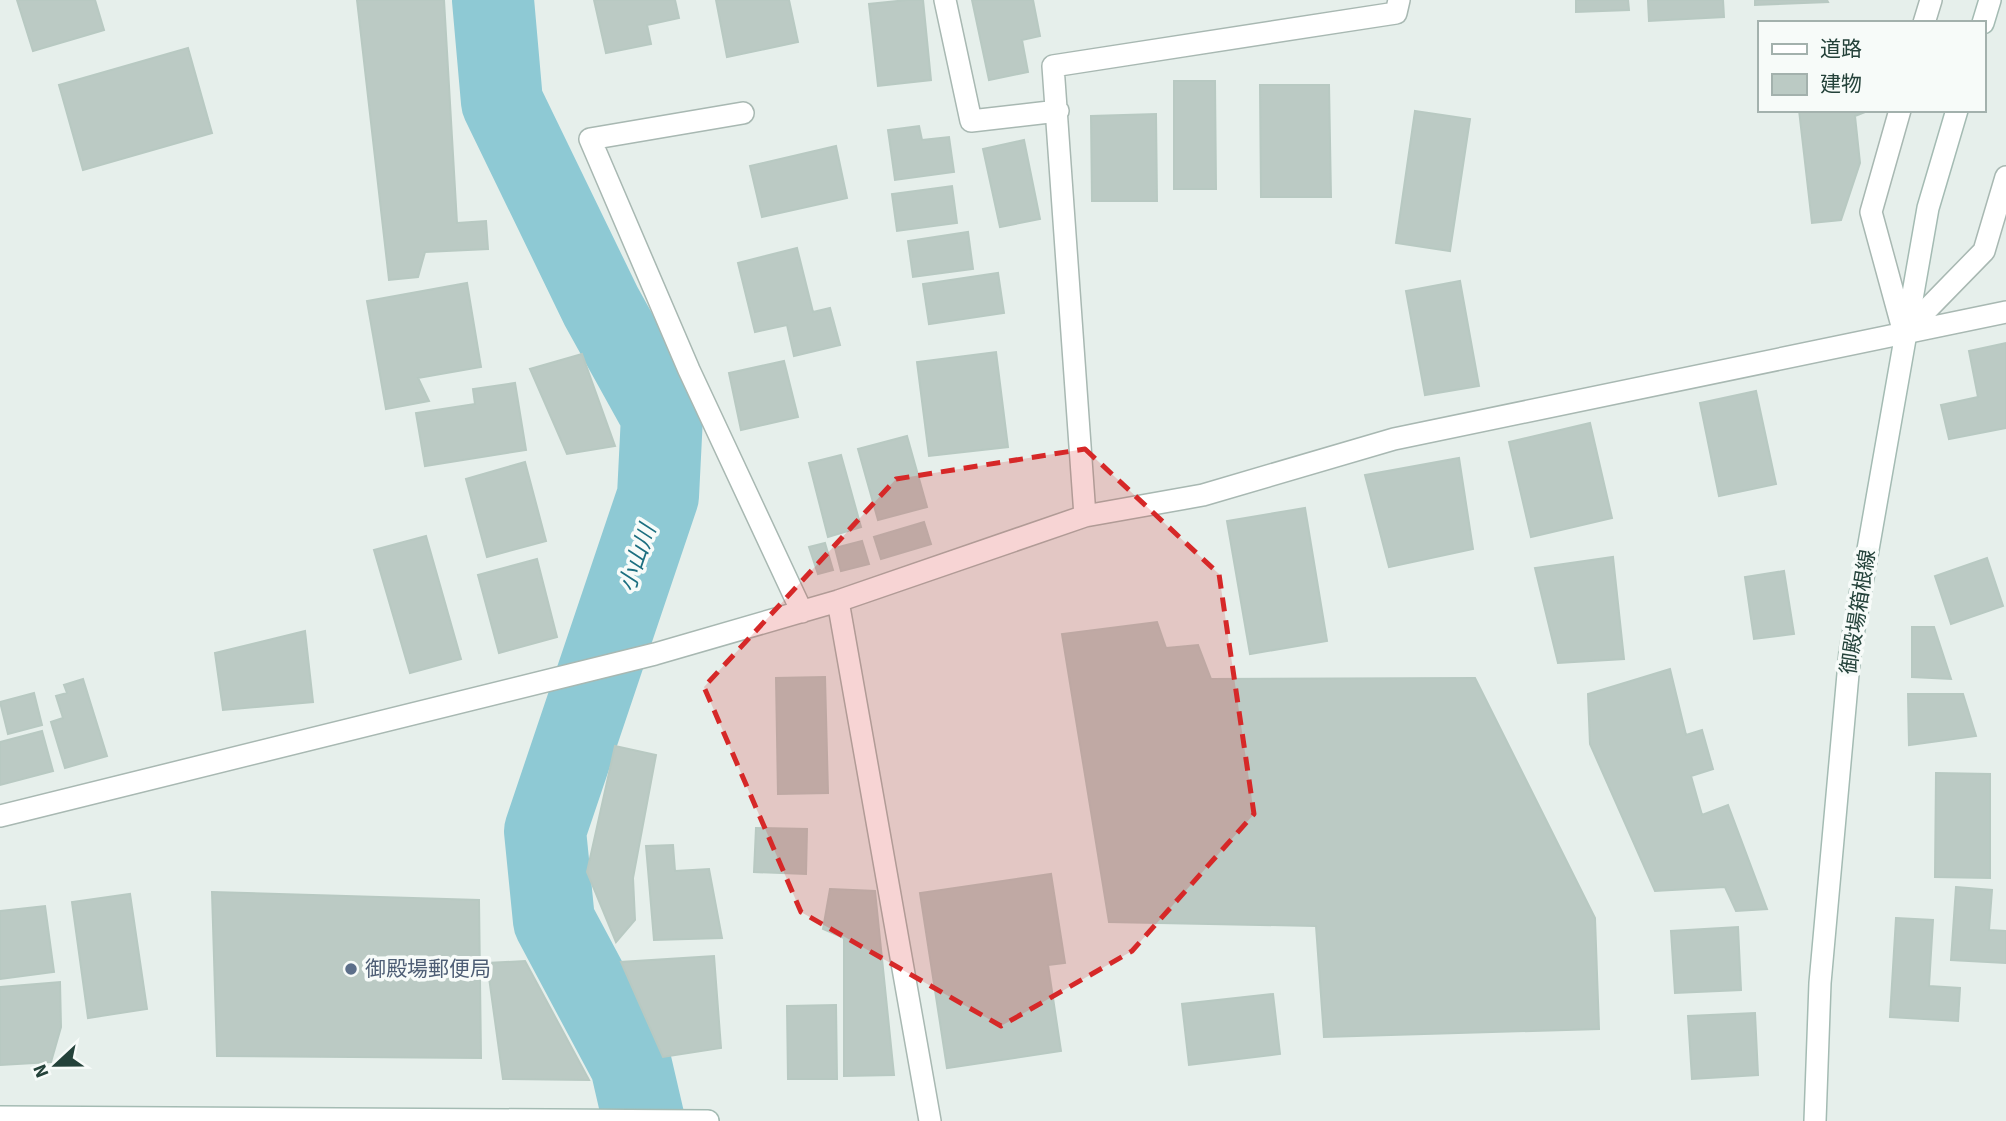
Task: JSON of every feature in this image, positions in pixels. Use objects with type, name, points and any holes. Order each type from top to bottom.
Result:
[{"type":"street","points":[[946,0],[971,121],[1058,111]]},
{"type":"street","points":[[1085,516],[1053,66],[1396,13],[1399,0]]},
{"type":"street","points":[[1925,21],[1931,0]]},
{"type":"street","points":[[1984,21],[1990,0]]},
{"type":"street","points":[[1899,112],[1871,212],[1904,333]]},
{"type":"street","name":"御殿場箱根線","points":[[1815,1121],[1820,983],[1850,652],[1928,208],[1956,112]]},
{"type":"street","points":[[743,113],[590,139],[689,370],[802,612]]},
{"type":"street","points":[[1904,333],[1984,251],[2006,177]]},
{"type":"street","points":[[0,816],[655,654],[838,601],[1085,516],[1203,495],[1394,439],[2006,312]]},
{"type":"street","points":[[838,601],[930,1121]]},
{"type":"street","points":[[8,1119],[708,1121]]},
{"type":"highlighted area","points":[[1085,449],[1219,574],[1254,814],[1132,951],[1001,1026],[801,912],[704,687],[896,479]]},
{"type":"building","points":[[17,0],[95,0],[104,30],[33,51]]},
{"type":"building","points":[[357,0],[444,0],[457,223],[486,221],[488,249],[425,252],[418,277],[389,280]]},
{"type":"building","points":[[594,0],[675,0],[679,18],[647,25],[651,44],[606,53]]},
{"type":"building","points":[[716,0],[789,0],[798,42],[727,57]]},
{"type":"building","points":[[923,0],[931,80],[878,86],[869,4]]},
{"type":"building","points":[[972,0],[1033,0],[1040,36],[1022,40],[1028,72],[989,80]]},
{"type":"building","points":[[1576,0],[1628,0],[1629,10],[1576,12]]},
{"type":"building","points":[[1648,0],[1723,0],[1724,17],[1649,21]]},
{"type":"building","points":[[1755,0],[1827,0],[1828,2],[1755,5]]},
{"type":"building","points":[[188,48],[212,133],[83,170],[59,85]]},
{"type":"building","points":[[1174,81],[1215,81],[1216,189],[1174,189]]},
{"type":"building","points":[[1260,85],[1329,85],[1331,197],[1261,197]]},
{"type":"building","points":[[1415,111],[1470,119],[1450,251],[1396,243]]},
{"type":"building","points":[[1799,112],[1865,112],[1855,116],[1860,163],[1841,220],[1812,223]]},
{"type":"building","points":[[1156,114],[1157,201],[1092,201],[1091,116]]},
{"type":"building","points":[[919,126],[922,140],[949,137],[954,172],[895,180],[888,130]]},
{"type":"building","points":[[1024,140],[1040,219],[1000,227],[983,149]]},
{"type":"building","points":[[836,146],[847,198],[762,217],[750,166]]},
{"type":"building","points":[[952,186],[957,223],[897,231],[892,194]]},
{"type":"building","points":[[968,232],[973,269],[913,277],[908,241]]},
{"type":"building","points":[[797,248],[813,312],[830,308],[840,345],[794,356],[787,325],[755,332],[738,263]]},
{"type":"building","points":[[998,273],[1004,313],[929,324],[923,284]]},
{"type":"building","points":[[1460,281],[1479,386],[1425,395],[1406,291]]},
{"type":"building","points":[[467,283],[481,367],[418,378],[429,401],[386,409],[367,301]]},
{"type":"building","points":[[2006,343],[2006,428],[1949,439],[1941,405],[1978,397],[1969,351]]},
{"type":"building","points":[[996,352],[1008,447],[929,456],[917,362]]},
{"type":"building","points":[[582,354],[615,446],[567,454],[530,369]]},
{"type":"building","points":[[784,361],[798,417],[741,430],[729,373]]},
{"type":"building","points":[[515,383],[526,450],[425,466],[416,413],[475,404],[473,389]]},
{"type":"building","points":[[1756,391],[1776,484],[1719,496],[1700,403]]},
{"type":"building","points":[[1590,423],[1612,518],[1531,537],[1509,442]]},
{"type":"building","points":[[907,436],[927,507],[878,520],[858,449]]},
{"type":"building","points":[[841,455],[861,527],[828,537],[809,463]]},
{"type":"building","points":[[1459,458],[1473,549],[1389,567],[1365,475]]},
{"type":"building","points":[[525,462],[546,541],[487,557],[466,479]]},
{"type":"building","points":[[1305,508],[1327,641],[1250,654],[1227,521]]},
{"type":"building","points":[[924,522],[931,544],[881,559],[874,537]]},
{"type":"building","points":[[426,536],[461,659],[410,673],[374,550]]},
{"type":"building","points":[[862,541],[869,564],[841,571],[835,548]]},
{"type":"building","points":[[825,543],[833,570],[818,574],[809,547]]},
{"type":"building","points":[[1613,557],[1624,659],[1558,663],[1535,568]]},
{"type":"building","points":[[1987,558],[2003,606],[1951,624],[1935,576]]},
{"type":"building","points":[[537,559],[557,637],[499,653],[478,575]]},
{"type":"building","points":[[1784,571],[1794,634],[1754,639],[1745,577]]},
{"type":"building","points":[[1157,622],[1166,648],[1198,645],[1211,679],[1475,678],[1595,918],[1599,1029],[1324,1037],[1316,926],[1109,922],[1062,634]]},
{"type":"building","points":[[1912,627],[1934,627],[1951,679],[1912,677]]},
{"type":"building","points":[[305,631],[313,702],[223,710],[215,653]]},
{"type":"building","points":[[1670,669],[1686,735],[1702,730],[1713,769],[1691,776],[1702,815],[1728,805],[1767,909],[1736,911],[1725,887],[1655,891],[1590,744],[1588,694]]},
{"type":"building","points":[[825,677],[828,793],[778,794],[776,678]]},
{"type":"building","points":[[83,679],[107,756],[65,768],[51,722],[63,718],[56,696],[67,693],[64,685]]},
{"type":"building","points":[[34,693],[42,725],[8,734],[0,702]]},
{"type":"building","points":[[1908,694],[1963,694],[1976,736],[1909,745]]},
{"type":"building","points":[[42,731],[53,771],[0,785],[0,742]]},
{"type":"building","points":[[615,746],[656,755],[633,878],[635,920],[616,942],[587,872]]},
{"type":"building","points":[[1936,773],[1990,774],[1990,878],[1935,877]]},
{"type":"building","points":[[756,828],[807,829],[806,874],[754,872]]},
{"type":"building","points":[[673,845],[675,871],[709,869],[722,938],[654,940],[646,846]]},
{"type":"building","points":[[1051,874],[1065,963],[1048,965],[1061,1051],[947,1068],[920,893]]},
{"type":"building","points":[[1956,887],[1992,890],[1989,930],[2006,931],[2006,963],[1951,960]]},
{"type":"building","points":[[830,889],[875,891],[894,1075],[844,1076],[844,938],[823,929]]},
{"type":"building","points":[[212,892],[479,900],[481,1058],[217,1056]]},
{"type":"building","points":[[130,894],[147,1009],[88,1018],[72,902]]},
{"type":"building","points":[[45,906],[54,972],[0,979],[0,911]]},
{"type":"building","points":[[1896,918],[1933,920],[1929,986],[1960,988],[1958,1021],[1890,1017]]},
{"type":"building","points":[[1738,927],[1741,990],[1675,993],[1671,931]]},
{"type":"building","points":[[714,956],[721,1048],[663,1057],[621,962]]},
{"type":"building","points":[[525,961],[589,1080],[503,1079],[487,963]]},
{"type":"building","points":[[60,982],[61,1027],[51,1062],[0,1065],[0,987]]},
{"type":"building","points":[[1273,994],[1280,1054],[1189,1065],[1182,1004]]},
{"type":"building","points":[[836,1005],[837,1079],[788,1079],[787,1006]]},
{"type":"building","points":[[1755,1013],[1758,1075],[1692,1079],[1688,1016]]},
{"type":"waterway","name":"小山川","points":[[493,0],[502,102],[601,306],[662,416],[658,496],[545,831],[554,921],[631,1065],[644,1121]]},
{"type":"place","name":"御殿場郵便局","points":[[351,969]]}]
